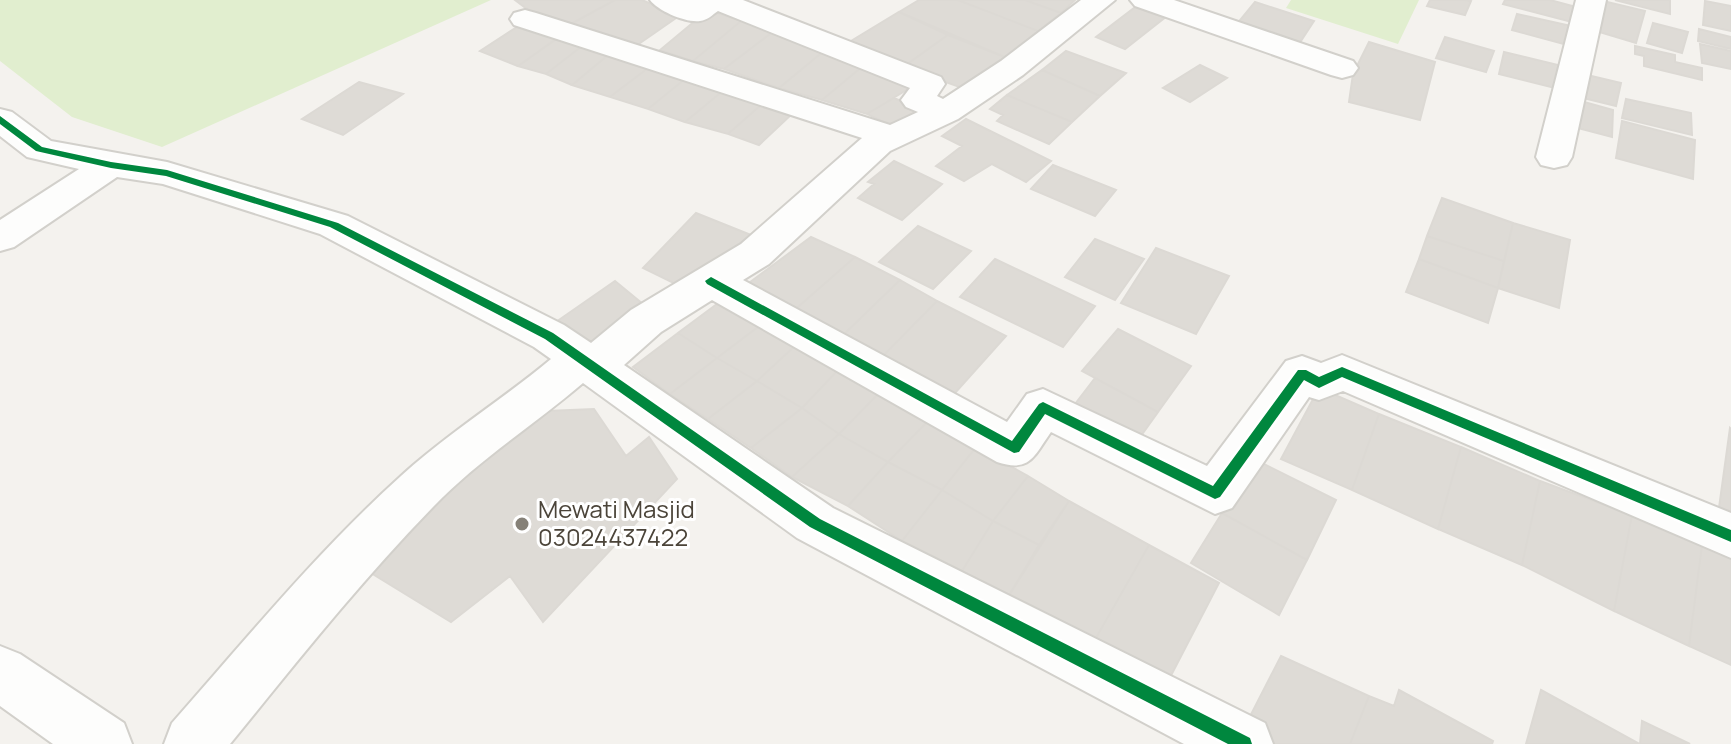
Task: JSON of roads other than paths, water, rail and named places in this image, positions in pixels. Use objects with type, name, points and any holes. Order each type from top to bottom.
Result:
[{"type":"street","points":[[665,0],[696,13],[715,0],[929,84],[918,100],[946,112]]},
{"type":"street","points":[[193,744],[318,596],[417,491],[489,429],[646,321],[755,254],[878,143],[946,112],[1012,68],[1100,0]]},
{"type":"street","points":[[1145,0],[1342,68]]},
{"type":"street","points":[[1554,157],[1591,0]]},
{"type":"street","points":[[525,19],[893,137]]},
{"type":"street","points":[[0,119],[39,149],[196,181],[334,225],[549,336],[815,523],[1244,744]]},
{"type":"street","points":[[0,238],[111,165]]},
{"type":"street","points":[[711,281],[1014,448],[1043,407],[1215,493],[1302,373],[1319,383],[1342,372],[1731,536]]},
{"type":"street","points":[[0,673],[103,744]]},
{"type":"place","name":"Mewati Masjid 03024437422","points":[[522,524]]}]
